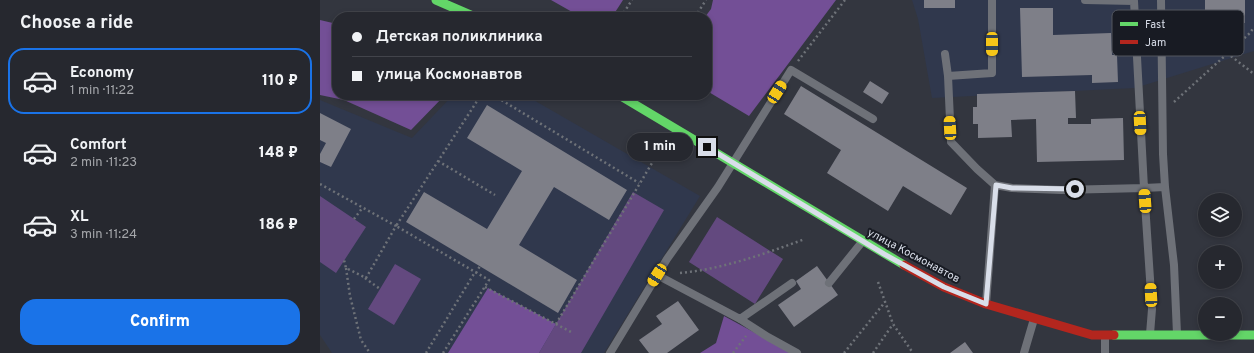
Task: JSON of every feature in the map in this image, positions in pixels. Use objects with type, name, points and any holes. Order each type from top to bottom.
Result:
[{"type":"street","points":[[436,0],[464,12]]},
{"type":"street","name":"улица Космонавтов","points":[[627,100],[863,241],[944,287],[986,304],[1092,335],[1254,335]]},
{"type":"lane","points":[[948,76],[992,74],[992,0]]},
{"type":"lane","points":[[1085,0],[1134,1],[1134,10]]},
{"type":"lane","points":[[1161,0],[1161,10]]},
{"type":"lane","points":[[945,54],[948,76],[951,142],[977,169],[996,185],[1012,188],[1061,190],[1165,187]]},
{"type":"lane","points":[[1137,56],[1152,309],[1150,334]]},
{"type":"lane","points":[[1162,56],[1165,187],[1174,265],[1177,335]]},
{"type":"lane","points":[[610,353],[667,259],[718,187],[791,70],[873,119]]},
{"type":"lane","points":[[986,304],[996,185]]},
{"type":"lane","points":[[829,283],[863,241]]},
{"type":"lane","points":[[657,275],[740,319],[797,353]]},
{"type":"lane","points":[[740,319],[792,283]]},
{"type":"lane","points":[[1024,353],[1034,319]]},
{"type":"lane","points":[[1105,334],[1105,353]]},
{"type":"path","points":[[624,12],[632,0]]},
{"type":"path","points":[[698,12],[706,0]]},
{"type":"path","points":[[791,70],[845,0]]},
{"type":"path","points":[[1244,38],[1254,27]]},
{"type":"path","points":[[1163,112],[1225,56]]},
{"type":"path","points":[[1232,56],[1254,74]]},
{"type":"path","points":[[363,276],[366,278],[396,226],[478,100]]},
{"type":"path","points":[[501,100],[639,183]]},
{"type":"path","points":[[556,324],[658,152]]},
{"type":"path","points":[[438,161],[495,196]]},
{"type":"path","points":[[320,184],[489,280],[443,353]]},
{"type":"path","points":[[354,219],[363,208]]},
{"type":"path","points":[[657,275],[695,272],[731,264],[805,239]]},
{"type":"path","points":[[344,260],[350,296],[361,340],[370,353]]},
{"type":"path","points":[[426,353],[480,266]]},
{"type":"path","points":[[346,268],[363,276],[380,289]]},
{"type":"path","points":[[878,282],[893,324],[913,353]]},
{"type":"path","points":[[485,287],[571,332]]},
{"type":"path","points":[[844,353],[885,302]]},
{"type":"path","points":[[873,353],[893,324]]},
{"type":"path","points":[[733,353],[753,327]]},
{"type":"shaded area","points":[[551,0],[623,0],[615,12],[572,12]]},
{"type":"shaded area","points":[[713,0],[836,0],[749,116],[712,94],[712,12],[709,12]]},
{"type":"shaded area","points":[[912,0],[1254,0],[1254,51],[1244,54],[1244,10],[1112,10],[1112,56],[1238,56],[1135,88],[932,98],[918,19]]},
{"type":"shaded area","points":[[320,20],[332,23],[332,98],[320,95]]},
{"type":"shaded area","points":[[320,100],[412,138],[448,100],[534,100],[700,196],[604,353],[332,353],[320,335]]},
{"type":"shaded area","points":[[344,100],[440,100],[411,130]]},
{"type":"shaded area","points":[[633,192],[664,210],[581,353],[539,353]]},
{"type":"shaded area","points":[[320,196],[366,227],[336,273],[320,262]]},
{"type":"shaded area","points":[[717,217],[783,259],[755,304],[689,262]]},
{"type":"shaded area","points":[[395,264],[421,279],[394,325],[368,309]]},
{"type":"shaded area","points":[[488,288],[556,324],[539,353],[448,353]]},
{"type":"shaded area","points":[[724,316],[792,353],[700,353],[716,343]]},
{"type":"building","points":[[924,0],[955,0],[955,8],[924,8]]},
{"type":"building","points":[[1205,0],[1245,0],[1245,23],[1244,10],[1205,10]]},
{"type":"building","points":[[1020,8],[1053,8],[1053,35],[1111,33],[1112,56],[1117,56],[1118,82],[1092,83],[1092,75],[1022,77]]},
{"type":"building","points":[[870,81],[889,93],[882,104],[863,92]]},
{"type":"building","points":[[801,86],[967,188],[951,215],[903,186],[888,211],[827,173],[841,150],[784,114]]},
{"type":"building","points":[[1075,91],[1076,118],[1068,118],[1068,124],[1091,124],[1091,119],[1123,118],[1124,160],[1037,162],[1036,119],[1011,120],[1012,137],[978,138],[978,124],[973,124],[973,107],[977,107],[977,94]]},
{"type":"building","points":[[487,105],[627,190],[609,220],[554,187],[519,245],[577,280],[558,313],[406,222],[424,192],[487,229],[522,171],[467,138]]},
{"type":"building","points":[[320,113],[351,129],[331,167],[320,162],[320,154],[326,143],[320,140]]},
{"type":"building","points":[[817,266],[838,295],[794,327],[778,305],[801,289],[796,281]]},
{"type":"building","points":[[678,301],[699,330],[667,353],[649,353],[639,340],[662,324],[656,316]]},
{"type":"building","points":[[965,342],[973,353],[950,353]]},
{"type":"traffic: fast","points":[[436,0],[464,12]]},
{"type":"traffic: fast","points":[[627,100],[904,265]]},
{"type":"traffic: fast","points":[[1114,335],[1254,335]]},
{"type":"traffic: jam","points":[[904,265],[944,287],[986,304],[1092,335],[1114,335]]},
{"type":"route","points":[[707,147],[884,254],[944,287],[986,304],[996,185],[1012,188],[1061,190],[1075,189]]}]
